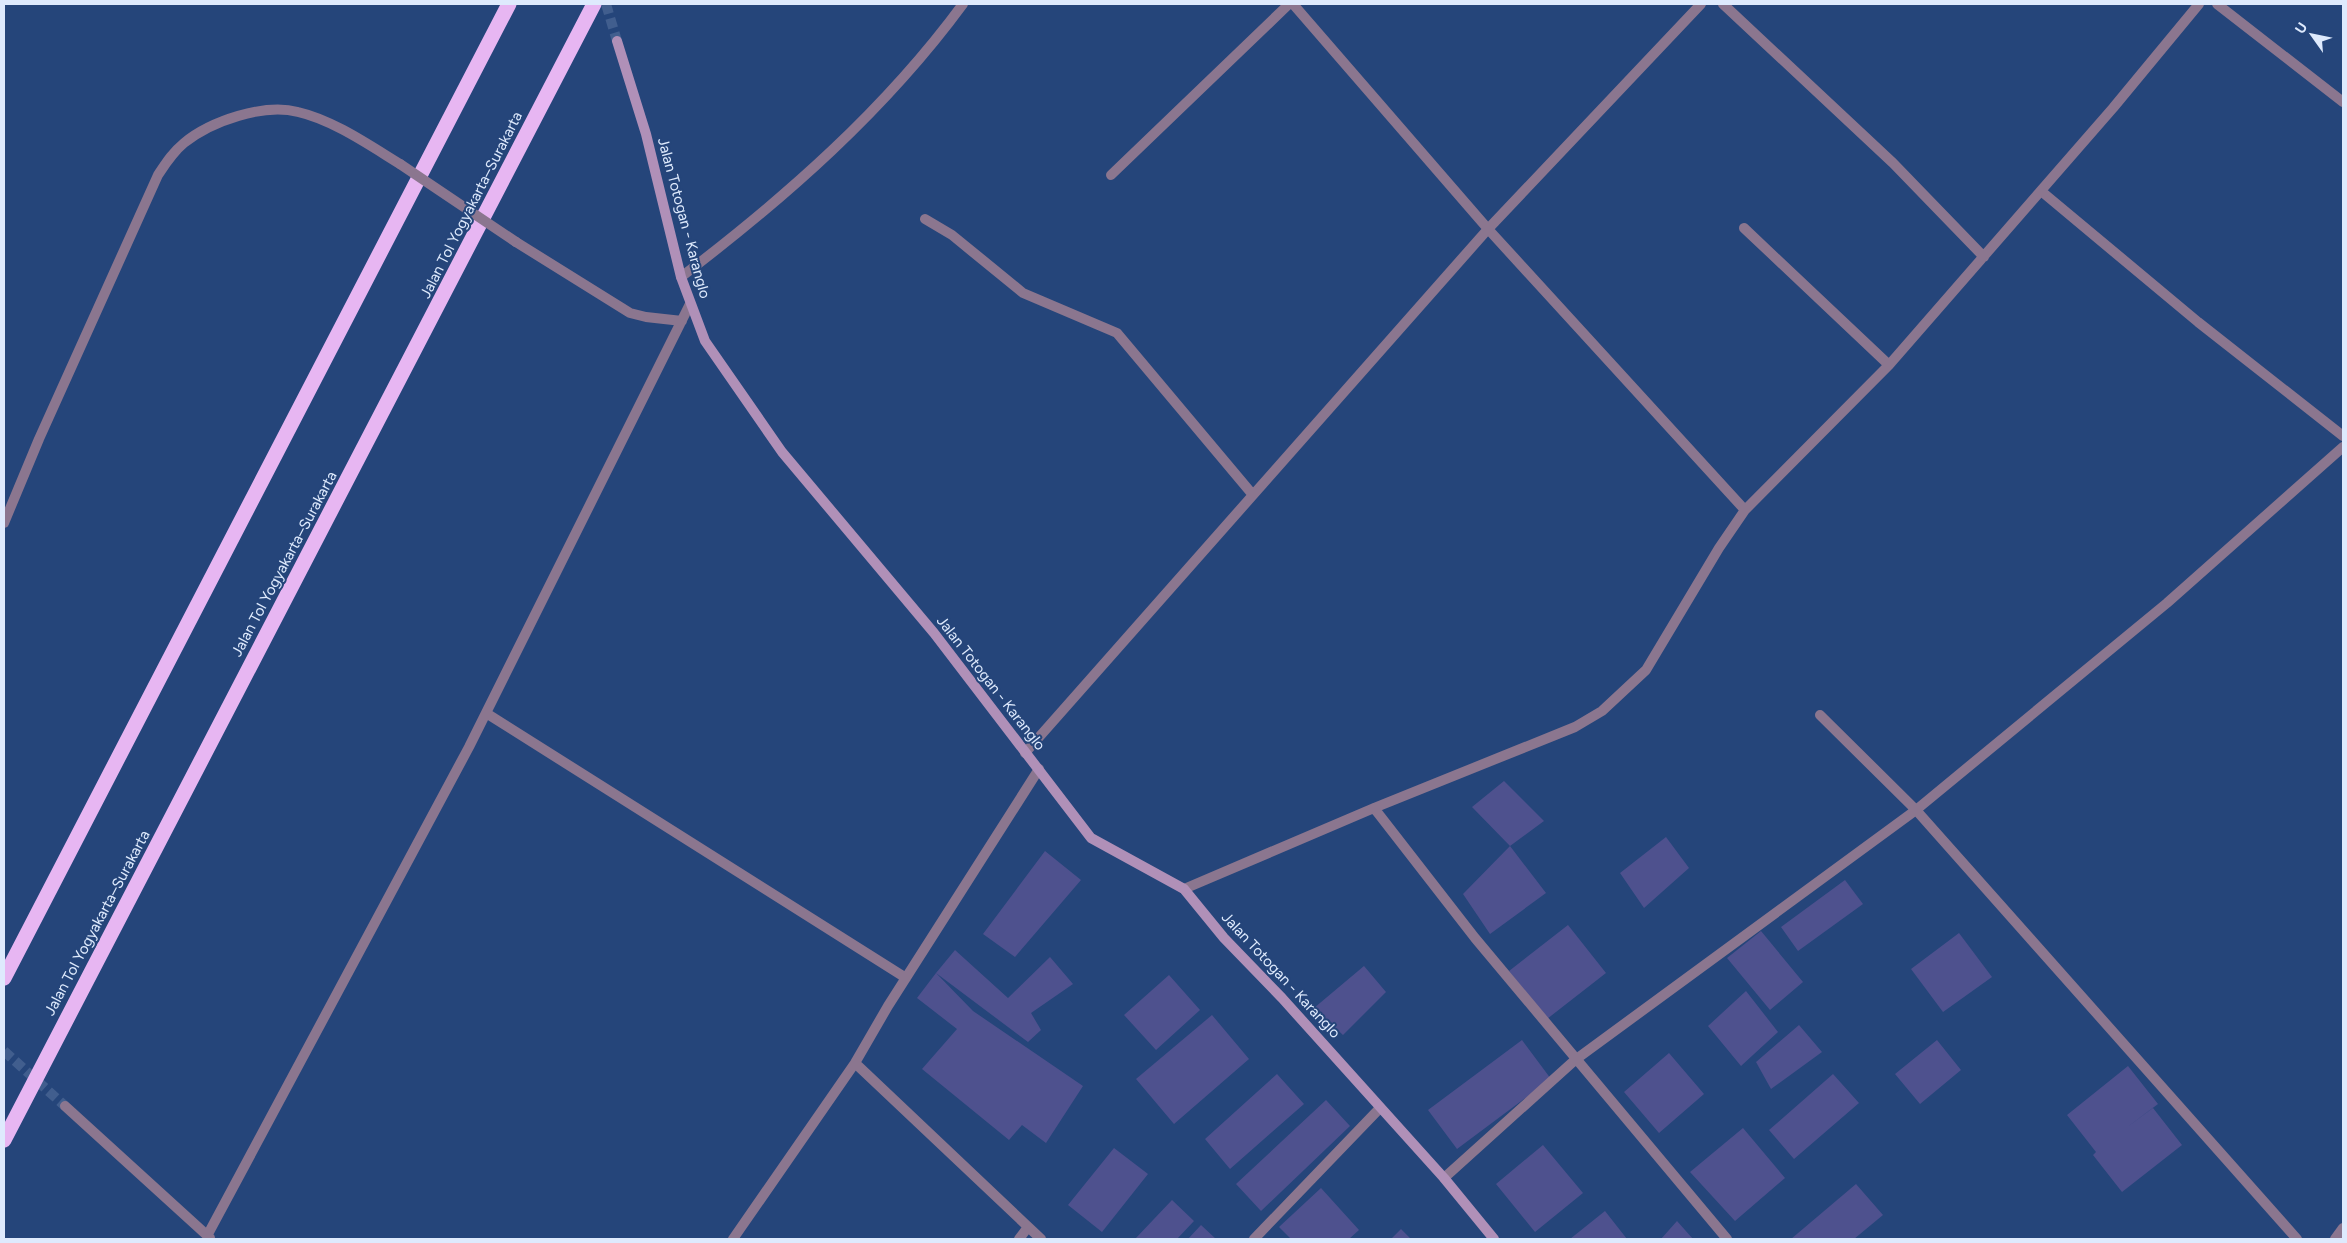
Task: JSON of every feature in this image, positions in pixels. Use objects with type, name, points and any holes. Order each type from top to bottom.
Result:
[{"type":"highway","points":[[4,978],[509,4]]},
{"type":"highway","name":"Jalan Tol Yogyakarta–Surakarta","points":[[4,1140],[594,4]]},
{"type":"main road","name":"Jalan Totogan - Karanglo","points":[[616,41],[646,134],[681,277],[704,341],[782,452],[934,633],[1091,838],[1184,889],[1224,938],[1282,998],[1444,1178],[1494,1239]]},
{"type":"street","points":[[681,277],[751,224],[866,117],[941,33],[963,4]]},
{"type":"street","points":[[1111,175],[1289,4]]},
{"type":"street","points":[[1293,4],[1488,229],[1745,510]]},
{"type":"street","points":[[1025,752],[1488,229],[1701,4]]},
{"type":"street","points":[[1723,4],[1893,163],[1984,257]]},
{"type":"street","points":[[1184,889],[1374,808],[1575,727],[1602,711],[1646,670],[1705,570],[1745,510],[1889,365],[2041,191],[2199,4]]},
{"type":"street","points":[[2217,4],[2343,102]]},
{"type":"street","points":[[4,522],[39,439],[158,175],[169,158],[184,142],[212,125],[244,113],[298,111],[348,132],[400,164],[516,242],[630,313],[646,317],[682,321]]},
{"type":"street","points":[[2041,191],[2198,322],[2343,436]]},
{"type":"street","points":[[925,219],[952,235],[1023,293],[1117,333],[1253,495]]},
{"type":"street","points":[[1744,228],[1889,365]]},
{"type":"street","points":[[65,1106],[209,1237],[486,713],[690,304]]},
{"type":"street","points":[[1444,1178],[1575,1060],[1916,810],[2167,603],[2343,447]]},
{"type":"street","points":[[486,713],[906,978]]},
{"type":"street","points":[[1820,715],[1916,810],[2297,1239]]},
{"type":"street","points":[[733,1239],[855,1063],[906,978],[1039,769]]},
{"type":"street","points":[[1374,808],[1475,938],[1575,1060],[1727,1239]]},
{"type":"street","points":[[855,1063],[1041,1239]]},
{"type":"street","points":[[1254,1239],[1380,1108]]},
{"type":"street","points":[[1019,1239],[1028,1227]]},
{"type":"street","points":[[2335,1239],[2343,1228]]},
{"type":"building","points":[[1504,781],[1544,821],[1510,846],[1472,807]]},
{"type":"building","points":[[1666,837],[1689,868],[1644,908],[1620,873]]},
{"type":"building","points":[[1510,846],[1546,893],[1490,934],[1463,894]]},
{"type":"building","points":[[1045,851],[1081,880],[1015,957],[983,934]]},
{"type":"building","points":[[1845,880],[1863,904],[1798,951],[1781,927]]},
{"type":"building","points":[[1568,925],[1606,973],[1547,1019],[1509,971]]},
{"type":"building","points":[[1761,931],[1803,982],[1770,1010],[1727,958]]},
{"type":"building","points":[[1959,933],[1992,977],[1943,1012],[1911,969]]},
{"type":"building","points":[[955,950],[1008,998],[1050,957],[1073,984],[1031,1013],[1041,1030],[1028,1042],[936,973]]},
{"type":"building","points":[[1364,966],[1386,992],[1343,1035],[1314,1008]]},
{"type":"building","points":[[936,973],[973,1011],[1083,1086],[1046,1143],[1022,1125],[1009,1140],[922,1069],[957,1029],[917,998]]},
{"type":"building","points":[[1169,975],[1200,1010],[1156,1050],[1124,1015]]},
{"type":"building","points":[[1746,991],[1778,1032],[1741,1066],[1708,1026]]},
{"type":"building","points":[[1212,1015],[1249,1059],[1174,1124],[1136,1079]]},
{"type":"building","points":[[1799,1025],[1822,1052],[1771,1089],[1756,1062]]},
{"type":"building","points":[[1522,1040],[1551,1079],[1457,1149],[1428,1110]]},
{"type":"building","points":[[1937,1040],[1961,1070],[1920,1104],[1895,1074]]},
{"type":"building","points":[[1669,1053],[1704,1094],[1659,1133],[1624,1092]]},
{"type":"building","points":[[2128,1066],[2158,1104],[2126,1128],[2153,1108],[2182,1145],[2122,1192],[2093,1155],[2096,1152],[2067,1115]]},
{"type":"building","points":[[1277,1074],[1304,1104],[1230,1169],[1205,1139]]},
{"type":"building","points":[[1833,1074],[1859,1103],[1794,1159],[1769,1130]]},
{"type":"building","points":[[1326,1100],[1350,1126],[1261,1211],[1236,1184]]},
{"type":"building","points":[[1743,1128],[1785,1178],[1735,1221],[1690,1172]]},
{"type":"building","points":[[1543,1145],[1583,1193],[1535,1232],[1496,1184]]},
{"type":"building","points":[[1114,1148],[1148,1174],[1102,1232],[1068,1205]]},
{"type":"building","points":[[1856,1184],[1883,1215],[1854,1239],[1791,1239]]},
{"type":"building","points":[[1321,1188],[1359,1230],[1349,1239],[1291,1239],[1279,1227]]},
{"type":"building","points":[[1172,1200],[1194,1221],[1177,1239],[1135,1239]]},
{"type":"building","points":[[1605,1211],[1627,1239],[1570,1239]]},
{"type":"building","points":[[1677,1221],[1693,1239],[1661,1239]]},
{"type":"building","points":[[1201,1225],[1216,1239],[1188,1239]]},
{"type":"building","points":[[1401,1229],[1411,1239],[1391,1239]]},
{"type":"tunnel","points":[[606,4],[617,41]]},
{"type":"tunnel","points":[[4,1051],[65,1106]]}]
